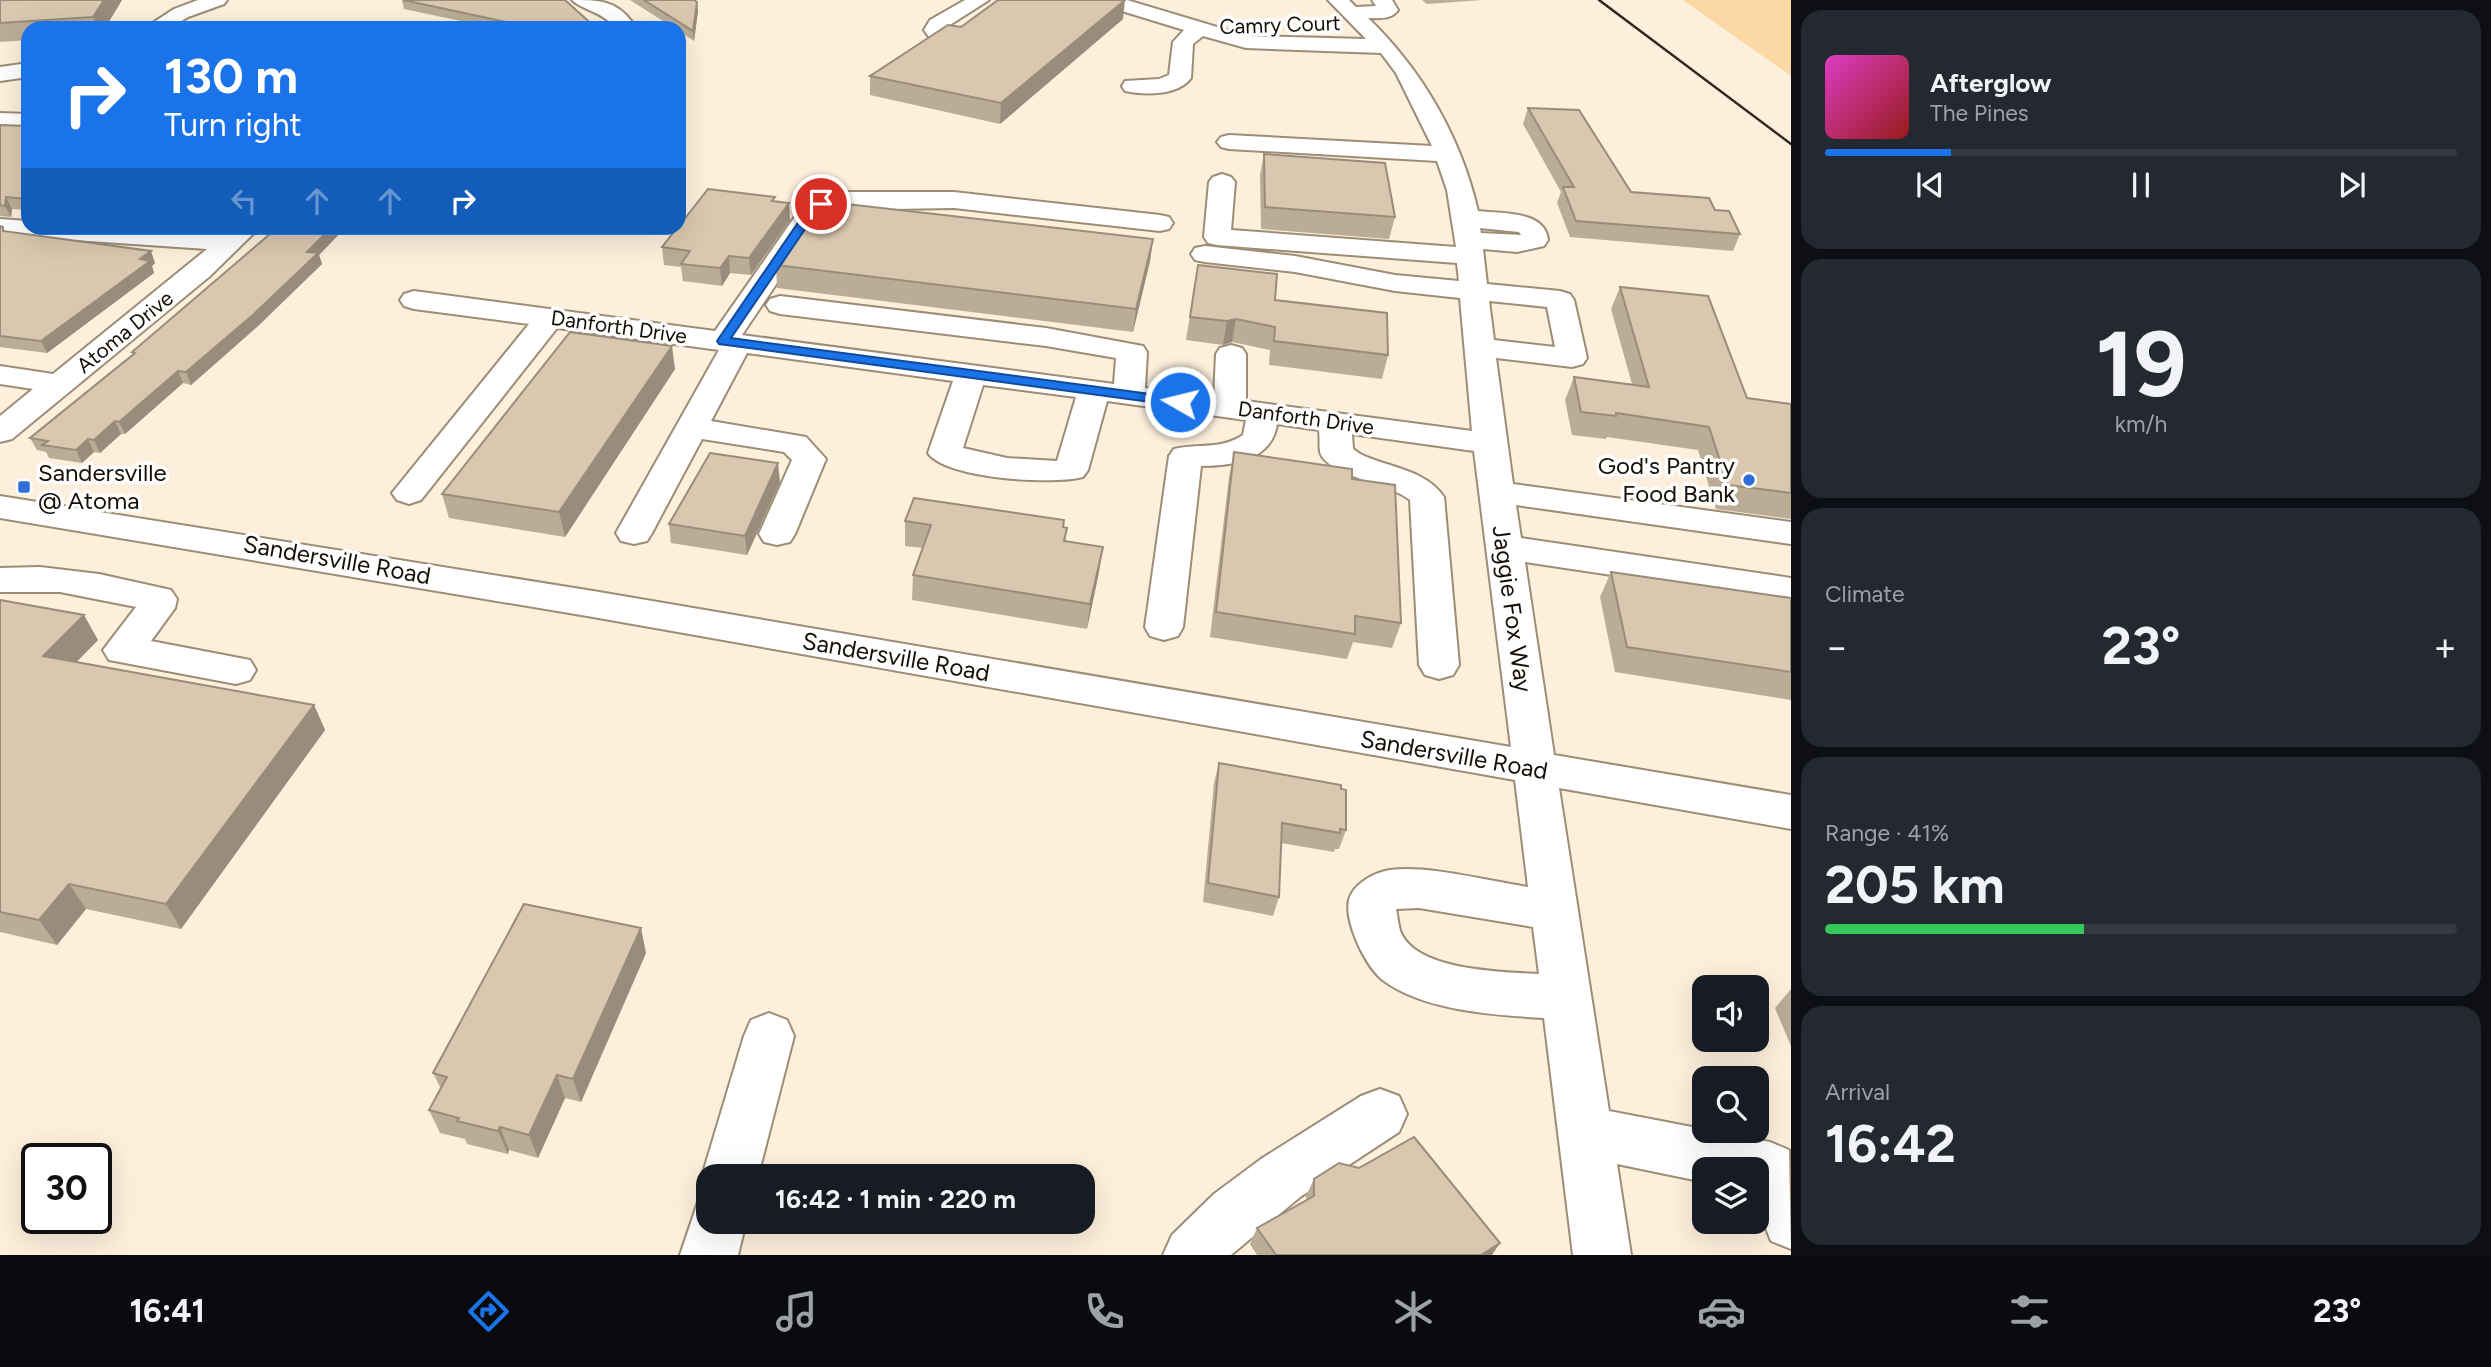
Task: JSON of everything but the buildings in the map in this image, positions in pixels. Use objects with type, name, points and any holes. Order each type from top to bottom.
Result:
[{"type":"street","points":[[165,21],[185,7],[216,0]]},
{"type":"street","points":[[582,0],[606,8],[621,21]]},
{"type":"street","points":[[939,37],[934,30],[937,24],[979,0]]},
{"type":"street","points":[[1106,0],[1246,41],[1385,47]]},
{"type":"street","name":"Camry Court","points":[[1200,27],[1385,12],[1388,9],[1382,0]]},
{"type":"street","name":"Jaggie Fox Way","points":[[1340,16],[1385,47],[1406,72],[1433,118],[1448,154],[1468,238],[1496,492],[1602,1255]]},
{"type":"street","points":[[1133,86],[1162,86],[1180,78],[1183,42],[1200,27]]},
{"type":"street","points":[[0,60],[21,58]]},
{"type":"street","points":[[0,74],[21,71]]},
{"type":"street","points":[[0,82],[21,80]]},
{"type":"street","points":[[0,120],[21,121]]},
{"type":"street","points":[[1229,142],[1448,154]]},
{"type":"street","points":[[1222,182],[1217,237],[1468,238]]},
{"type":"street","points":[[634,534],[692,428],[731,342],[810,214],[821,204],[840,200],[954,200],[1160,223]]},
{"type":"street","points":[[0,227],[21,228]]},
{"type":"street","name":"Atoma Drive","points":[[0,432],[200,270],[238,235]]},
{"type":"street","points":[[1205,254],[1295,264],[1395,283],[1560,300],[1572,358],[1480,347]]},
{"type":"street","name":"Danforth Drive","points":[[414,300],[1490,443]]},
{"type":"street","points":[[780,305],[1046,337],[1132,352],[1129,395]]},
{"type":"street","points":[[410,493],[549,318]]},
{"type":"street","points":[[1164,627],[1186,457],[1220,457],[1246,450],[1259,439],[1247,411],[1231,354]]},
{"type":"street","points":[[971,374],[945,453],[974,463],[1037,473],[1071,470],[1094,390]]},
{"type":"street","points":[[0,375],[60,384]]},
{"type":"street","points":[[1335,422],[1337,453],[1349,463],[1367,471],[1406,480],[1427,497],[1440,665]]},
{"type":"street","points":[[692,428],[794,444],[809,459],[777,534]]},
{"type":"street","points":[[1496,492],[1791,533]]},
{"type":"street","name":"Sandersville Road","points":[[0,506],[593,604],[1791,812]]},
{"type":"street","points":[[1504,547],[1791,590]]},
{"type":"street","points":[[0,580],[76,580],[158,599],[156,608],[123,650],[236,670]]},
{"type":"street","points":[[1554,911],[1419,889],[1389,889],[1372,901],[1375,931],[1388,955],[1409,974],[1478,990],[1566,997]]},
{"type":"street","points":[[733,1164],[769,1036]]},
{"type":"street","points":[[1192,1255],[1211,1233],[1259,1192],[1380,1114]]},
{"type":"street","points":[[1585,1132],[1770,1169],[1791,1221]]},
{"type":"street","points":[[709,1255],[715,1234]]},
{"type":"shaded area","points":[[1683,0],[1791,0],[1791,76]]},
{"type":"railway","points":[[1599,0],[1791,144]]},
{"type":"place","name":"God's Pantry Food Bank","points":[[1749,480]]},
{"type":"place","name":"Sandersville @ Atoma","points":[[24,487]]},
{"type":"route","points":[[821,204],[810,214],[723,341],[1180,402]]}]
